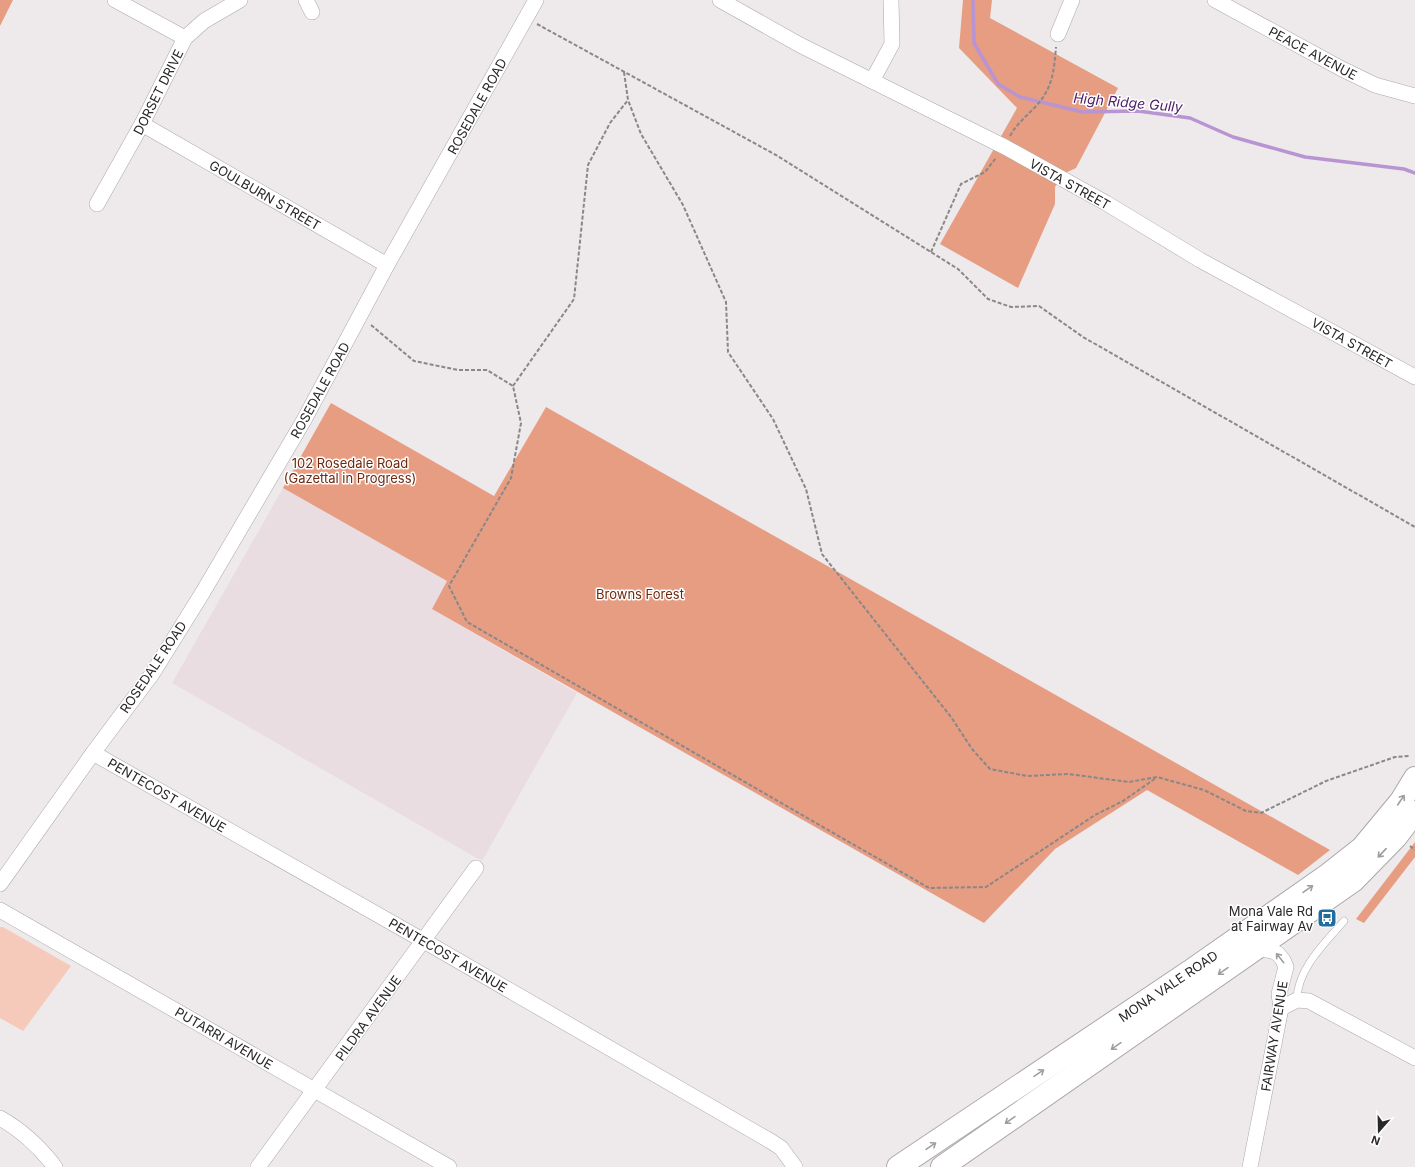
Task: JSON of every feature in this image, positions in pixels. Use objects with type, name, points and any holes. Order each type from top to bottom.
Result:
[{"type":"highway","name":"MONA VALE ROAD","points":[[898,1167],[1192,970],[1329,874],[1362,848],[1401,802],[1415,778]]},
{"type":"highway","name":"MONA VALE ROAD","points":[[942,1167],[1353,881],[1396,837],[1415,812]]},
{"type":"street","points":[[115,0],[185,38]]},
{"type":"street","name":"DORSET DRIVE","points":[[97,204],[142,124],[185,38],[204,21],[240,0]]},
{"type":"street","name":"ROSEDALE ROAD","points":[[0,884],[93,753],[152,674],[199,598],[304,420],[387,265],[536,0]]},
{"type":"street","name":"VISTA STREET","points":[[720,0],[800,45],[1005,147],[1106,203],[1200,260],[1415,377]]},
{"type":"street","points":[[872,81],[892,44],[891,0]]},
{"type":"street","points":[[1058,34],[1072,0]]},
{"type":"street","name":"PEACE AVENUE","points":[[1215,0],[1342,70],[1375,86],[1415,96]]},
{"type":"street","name":"GOULBURN STREET","points":[[142,124],[387,265]]},
{"type":"street","name":"PENTECOST AVENUE","points":[[93,753],[424,941],[772,1142],[781,1148],[795,1167]]},
{"type":"street","name":"PILDRA AVENUE","points":[[258,1167],[476,868]]},
{"type":"street","name":"PUTARRI AVENUE","points":[[0,910],[449,1167]]},
{"type":"street","name":"FAIRWAY AVENUE","points":[[1250,1167],[1281,1008],[1279,994],[1286,967],[1278,954],[1273,951],[1255,948]]},
{"type":"street","points":[[1281,1008],[1297,1000],[1309,1001],[1415,1058]]},
{"type":"street","points":[[0,1118],[18,1128],[41,1149],[55,1167]]},
{"type":"lane","points":[[1297,1000],[1297,988],[1310,963],[1344,921]]},
{"type":"path","points":[[526,18],[776,155],[958,269],[988,299],[1011,307],[1039,306],[1083,337],[1415,527]]},
{"type":"path","points":[[932,252],[961,184],[985,172],[1005,147],[1016,125],[1038,105],[1053,79],[1058,34]]},
{"type":"path","points":[[624,72],[628,100],[641,134],[683,205],[726,302],[728,352],[773,419],[806,489],[822,554],[951,716],[972,749],[990,769],[1027,776],[1068,774],[1129,782],[1157,777],[1204,790],[1246,811],[1261,813],[1326,781],[1395,757],[1410,756]]},
{"type":"path","points":[[513,386],[574,299],[588,165],[610,123],[628,100]]},
{"type":"path","points":[[360,316],[414,361],[458,370],[487,370],[513,386],[521,423],[511,478],[449,586],[467,622],[929,888],[986,887],[1095,815],[1123,801],[1157,777]]},
{"type":"shaded area","points":[[283,488],[447,581],[432,609],[577,693],[482,861],[172,683]]},
{"type":"shaded area","points":[[0,927],[3,927],[71,966],[23,1031],[0,1018]]},
{"type":"green space","points":[[0,0],[13,0],[0,26]]},
{"type":"green space","points":[[963,0],[992,0],[990,18],[1118,88],[1076,168],[1063,174],[1055,187],[1055,204],[1018,288],[940,244],[1017,108],[959,48]]},
{"type":"green space","name":"Browns Forest","points":[[331,403],[494,496],[546,407],[1330,850],[1298,875],[1147,790],[1055,849],[984,923],[432,609],[447,581],[283,488]]},
{"type":"green space","points":[[1415,842],[1415,857],[1364,923],[1356,919]]},
{"type":"waterway","name":"High Ridge Gully","points":[[973,0],[974,43],[998,84],[1020,97],[1083,112],[1138,111],[1190,118],[1233,137],[1305,157],[1404,169],[1415,173]]},
{"type":"place","name":"Mona Vale Rd at Fairway Av","points":[[1327,918]]},
{"type":"park label","name":"102 Rosedale Road (Gazettal in Progress)","points":[[350,470]]}]
